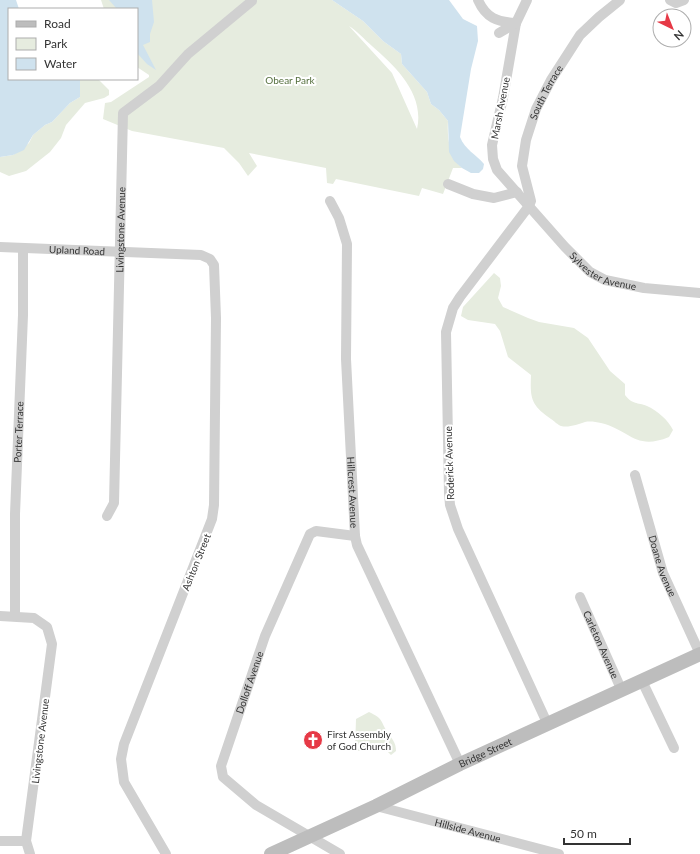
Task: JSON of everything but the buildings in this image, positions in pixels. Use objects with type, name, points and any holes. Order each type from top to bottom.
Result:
[{"type":"main road","name":"Bridge Street","points":[[271,854],[376,806],[460,764],[548,725],[700,654]]},
{"type":"street","points":[[478,0],[487,16],[498,22],[516,24]]},
{"type":"street","name":"Marsh Avenue","points":[[527,0],[516,24],[503,98],[492,145],[493,159],[497,170],[529,206]]},
{"type":"street","name":"South Terrace","points":[[529,206],[531,201],[522,166],[526,140],[536,109],[551,80],[580,35],[620,0]]},
{"type":"street","points":[[670,0],[676,3],[684,0]]},
{"type":"street","name":"Livingstone Avenue","points":[[107,516],[114,503],[118,387],[119,251],[123,113],[159,86],[188,54],[252,1]]},
{"type":"street","points":[[499,33],[516,24]]},
{"type":"street","points":[[448,184],[473,194],[494,198],[517,192]]},
{"type":"street","name":"Hillcrest Avenue","points":[[330,202],[339,218],[347,244],[346,360],[355,536],[357,545],[460,764]]},
{"type":"street","name":"Sylvester Avenue","points":[[529,206],[590,272],[605,280],[644,288],[700,293]]},
{"type":"street","name":"Roderick Avenue","points":[[529,206],[460,297],[448,320],[446,343],[449,493],[452,511],[458,529],[548,725]]},
{"type":"street","name":"Upland Road","points":[[0,247],[201,254]]},
{"type":"street","name":"Porter Terrace","points":[[15,616],[15,514],[22,330],[23,248]]},
{"type":"street","name":"Ashton Street","points":[[166,854],[124,782],[121,759],[124,744],[149,678],[212,519],[214,505],[216,275],[214,265],[210,259],[201,254]]},
{"type":"street","name":"Doane Avenue","points":[[635,475],[663,573],[700,654]]},
{"type":"street","name":"Dolloff Avenue","points":[[340,854],[256,805],[223,777],[221,766],[265,636],[310,534],[316,531],[355,536]]},
{"type":"street","name":"Carleton Avenue","points":[[580,597],[622,691]]},
{"type":"street","points":[[0,616],[15,616]]},
{"type":"street","name":"Livingstone Avenue","points":[[15,616],[34,618],[47,627],[52,644],[26,842],[30,854]]},
{"type":"street","points":[[642,681],[674,748]]},
{"type":"street","name":"Hillside Avenue","points":[[376,806],[559,854]]},
{"type":"street","points":[[0,841],[26,842]]},
{"type":"green space","name":"Obear Park","points":[[101,0],[332,0],[363,21],[383,41],[401,54],[402,64],[427,92],[431,104],[439,110],[448,121],[450,146],[454,158],[462,168],[453,168],[443,194],[422,188],[419,196],[336,179],[333,184],[327,183],[326,168],[249,153],[257,166],[248,176],[239,163],[224,148],[132,131],[103,119],[105,103],[111,102],[149,77],[149,75],[138,68],[138,8],[104,8]],"holes":[[[349,26],[390,62],[406,82],[417,104],[417,129],[392,73]]]},
{"type":"green space","points":[[80,80],[99,80],[109,90],[109,95],[104,98],[85,103],[66,125],[61,138],[50,152],[26,171],[9,176],[0,172],[0,157],[13,155],[29,143],[33,135],[45,125],[52,122],[70,103],[80,97]]},
{"type":"green space","points":[[494,273],[500,278],[501,286],[498,298],[503,307],[539,322],[574,328],[588,338],[610,371],[625,384],[625,395],[633,402],[655,410],[668,423],[673,430],[669,437],[658,441],[640,441],[611,426],[593,422],[561,426],[539,410],[533,401],[531,375],[508,357],[500,331],[495,324],[468,320],[461,316],[463,307]]},
{"type":"green space","points":[[369,712],[374,714],[381,721],[394,742],[396,751],[391,755],[384,748],[369,748],[359,751],[355,749],[356,719]]},
{"type":"water","points":[[0,0],[16,0],[19,8],[8,8],[8,80],[80,80],[80,97],[70,103],[52,122],[45,125],[33,135],[24,150],[13,155],[0,157]]},
{"type":"water","points":[[109,0],[152,0],[154,22],[150,34],[150,42],[143,45],[156,70],[147,64],[138,54],[138,8],[116,8]]},
{"type":"water","points":[[332,0],[449,0],[463,19],[477,26],[478,41],[471,69],[460,137],[468,149],[484,164],[483,169],[479,173],[471,173],[454,161],[449,152],[448,121],[439,110],[431,104],[427,92],[402,64],[401,54],[383,41],[363,21]]},
{"type":"place","name":"First Assembly of God Church","points":[[313,740]]}]
